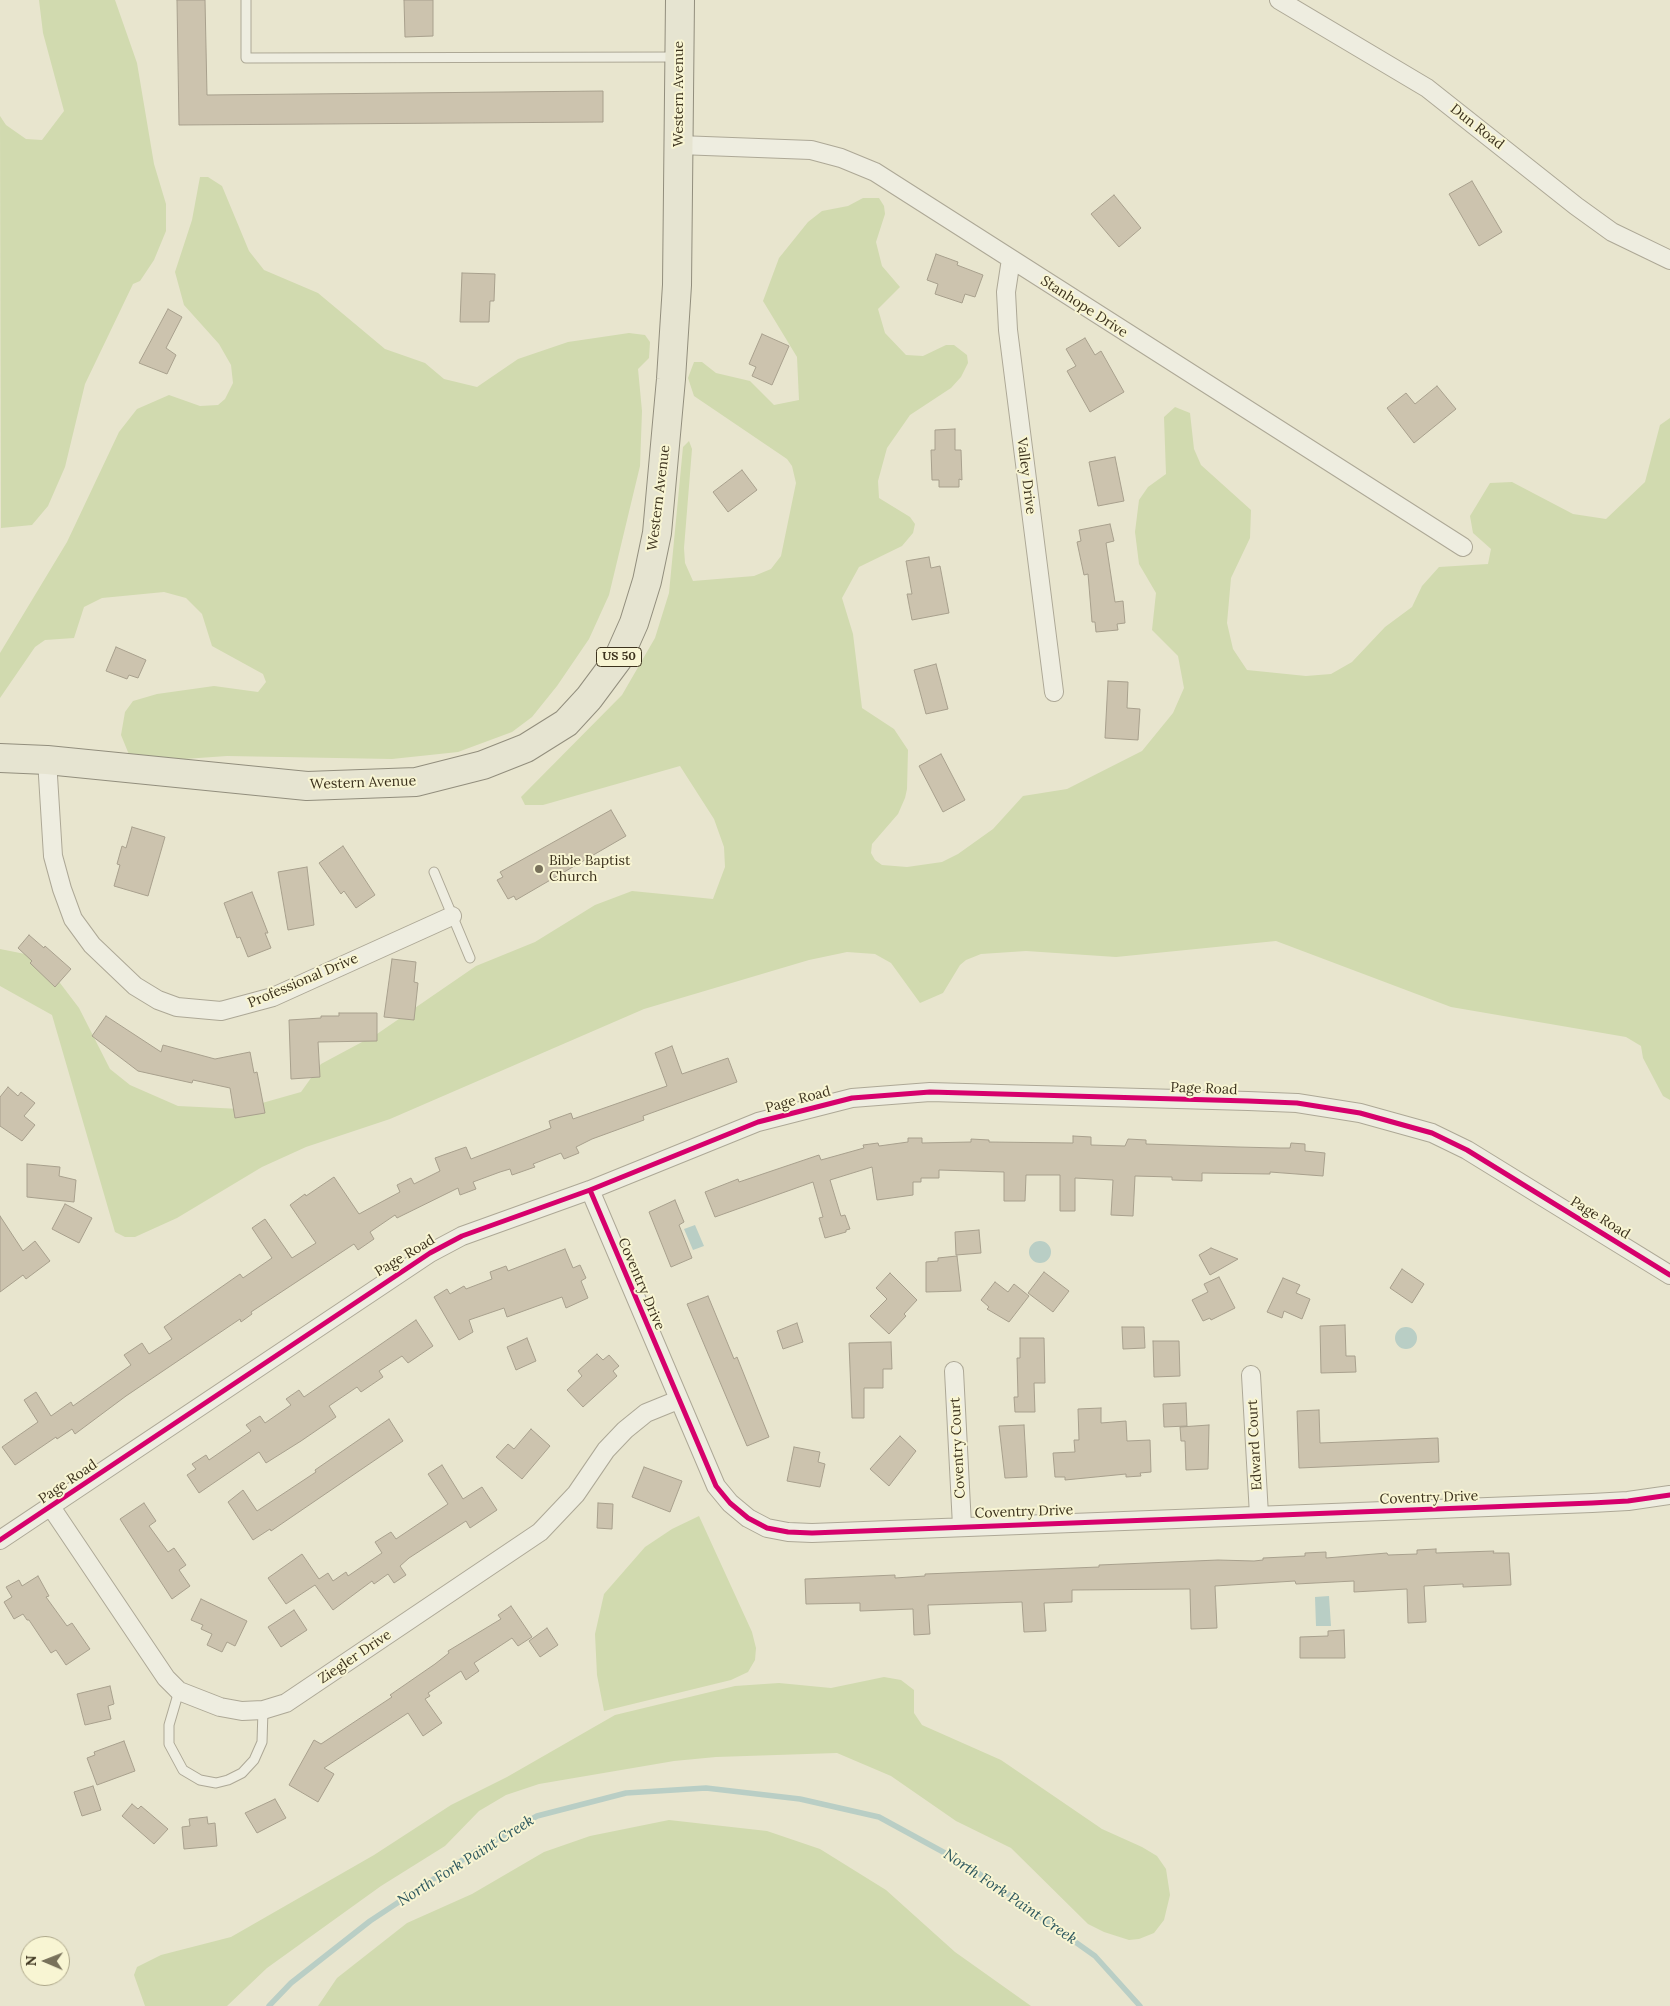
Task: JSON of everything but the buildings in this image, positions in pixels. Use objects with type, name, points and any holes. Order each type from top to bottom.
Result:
[{"type":"main road","name":"Western Avenue","points":[[0,758],[47,760],[307,786],[416,782],[492,762],[526,748],[566,723],[589,698],[618,659],[634,623],[657,534],[671,380],[677,285],[680,0]]},
{"type":"street","name":"Dun Road","points":[[1280,0],[1427,88],[1576,206],[1612,232],[1670,260]]},
{"type":"street","name":"Stanhope Drive","points":[[679,145],[811,150],[841,158],[875,172],[1463,547]]},
{"type":"street","name":"Valley Drive","points":[[1010,259],[1006,292],[1008,330],[1054,692]]},
{"type":"street","name":"Professional Drive","points":[[47,760],[49,823],[54,856],[62,889],[73,919],[92,945],[136,986],[158,1000],[177,1008],[221,1011],[273,997],[452,916]]},
{"type":"street","name":"Page Road","points":[[0,1540],[430,1252],[462,1236],[590,1190],[758,1122],[852,1098],[930,1092],[1298,1103],[1360,1113],[1432,1133],[1505,1172],[1670,1275]]},
{"type":"street","name":"Coventry Drive","points":[[590,1190],[716,1486],[730,1503],[748,1518],[767,1528],[788,1532],[812,1532],[1619,1502],[1670,1494]]},
{"type":"street","name":"Coventry Court","points":[[954,1371],[962,1526]]},
{"type":"street","name":"Edward Court","points":[[1251,1375],[1259,1515]]},
{"type":"street","name":"Ziegler Drive","points":[[51,1507],[166,1678],[179,1690],[220,1708],[242,1711],[263,1710],[286,1703],[540,1532],[576,1494],[606,1450],[625,1430],[646,1414],[678,1400]]},
{"type":"lane","points":[[246,0],[246,58],[680,57]]},
{"type":"lane","points":[[434,872],[470,958]]},
{"type":"lane","points":[[179,1690],[170,1725],[169,1744],[183,1770],[200,1780],[216,1783],[228,1780],[242,1773],[254,1760],[262,1742],[263,1710]]},
{"type":"green space","points":[[39,0],[115,0],[137,63],[154,164],[166,204],[166,231],[154,260],[140,281],[133,284],[85,384],[65,467],[48,506],[32,525],[1,528],[0,116],[6,125],[26,139],[42,140],[64,111],[43,33]]},
{"type":"green space","points":[[200,177],[208,177],[222,186],[249,251],[264,270],[318,293],[385,349],[425,363],[444,379],[477,387],[518,359],[568,342],[629,333],[645,335],[650,342],[649,358],[638,369],[642,411],[640,466],[609,595],[589,639],[557,686],[532,717],[512,732],[458,752],[392,759],[227,756],[141,762],[130,757],[121,735],[125,712],[133,701],[157,694],[214,686],[258,692],[266,682],[263,674],[212,646],[202,614],[186,598],[164,592],[102,598],[84,607],[74,638],[45,640],[35,647],[0,698],[0,653],[67,542],[119,432],[137,409],[169,395],[200,406],[218,405],[225,399],[233,383],[231,365],[219,344],[184,305],[175,272],[192,220]]},
{"type":"green space","points":[[863,198],[879,198],[884,206],[885,214],[876,242],[882,266],[900,287],[878,309],[885,333],[906,355],[923,356],[946,345],[954,345],[967,355],[968,363],[961,377],[951,388],[910,415],[887,448],[878,481],[879,498],[910,517],[915,524],[913,533],[902,546],[859,567],[842,598],[853,634],[862,708],[894,729],[908,750],[905,798],[898,814],[872,844],[871,853],[875,860],[882,865],[907,867],[942,862],[958,854],[993,829],[1023,796],[1067,789],[1142,751],[1173,713],[1184,688],[1178,656],[1152,630],[1156,593],[1139,564],[1135,532],[1139,500],[1148,487],[1166,474],[1164,417],[1175,407],[1190,413],[1194,449],[1201,465],[1251,510],[1250,538],[1231,578],[1227,623],[1233,649],[1247,670],[1306,676],[1331,674],[1352,662],[1385,627],[1412,607],[1422,586],[1439,567],[1488,564],[1491,549],[1473,533],[1470,516],[1490,483],[1512,482],[1573,514],[1606,519],[1645,482],[1660,425],[1670,418],[1670,1100],[1663,1096],[1643,1058],[1641,1046],[1626,1037],[1451,1007],[1276,941],[1116,957],[1026,951],[981,954],[966,960],[960,965],[943,993],[920,1003],[891,963],[875,954],[847,952],[809,960],[644,1009],[390,1119],[306,1147],[262,1167],[177,1218],[135,1237],[125,1237],[115,1232],[52,1015],[0,986],[0,949],[25,954],[57,979],[79,1008],[110,1069],[130,1085],[178,1106],[241,1109],[301,1092],[321,1064],[377,1034],[476,966],[535,942],[595,905],[632,891],[713,899],[725,867],[724,847],[714,819],[680,766],[543,805],[525,805],[521,797],[622,695],[655,638],[669,593],[683,447],[689,441],[692,449],[684,548],[685,563],[693,581],[754,576],[771,569],[781,556],[796,483],[792,466],[787,459],[694,396],[688,378],[694,362],[702,362],[716,373],[750,381],[774,405],[799,400],[797,357],[763,301],[779,258],[808,222],[822,211],[848,206]]},
{"type":"green space","points":[[699,1516],[752,1632],[756,1648],[755,1660],[748,1672],[731,1680],[604,1711],[597,1675],[595,1634],[604,1594],[645,1547],[672,1529]]},
{"type":"green space","points":[[884,1677],[901,1680],[914,1690],[914,1713],[922,1725],[1001,1760],[1102,1829],[1157,1856],[1166,1869],[1170,1895],[1164,1920],[1154,1933],[1139,1939],[1129,1940],[1104,1932],[1088,1924],[1011,1848],[956,1821],[891,1776],[837,1753],[716,1757],[674,1761],[539,1784],[506,1795],[479,1811],[445,1846],[381,1886],[267,1968],[227,2006],[145,2006],[134,1975],[137,1967],[161,1955],[231,1937],[374,1855],[451,1805],[507,1777],[615,1715],[735,1686],[779,1683],[831,1688]]},
{"type":"green space","points":[[669,1820],[767,1831],[820,1849],[886,1890],[955,1952],[1031,2006],[318,2006],[337,1978],[407,1923],[472,1894],[544,1852],[590,1836]]},
{"type":"shaded area","points":[[695,1225],[704,1246],[693,1250],[684,1229]]},
{"type":"shaded area","points":[[1040,1241],[1048,1244],[1051,1252],[1048,1260],[1040,1263],[1032,1260],[1029,1252],[1032,1244]]},
{"type":"shaded area","points":[[1402,1327],[1410,1327],[1417,1334],[1417,1342],[1410,1349],[1402,1349],[1395,1342],[1395,1334]]},
{"type":"shaded area","points":[[1329,1596],[1331,1626],[1316,1626],[1315,1597]]},
{"type":"waterway","name":"North Fork Paint Creek","points":[[269,2006],[291,1983],[370,1921],[470,1855],[537,1816],[626,1793],[706,1788],[800,1799],[879,1817],[967,1865],[1095,1956],[1140,2006]]},
{"type":"cycle path","points":[[0,1540],[430,1253],[462,1236],[590,1190],[758,1122],[852,1098],[930,1092],[1248,1101],[1297,1103],[1360,1113],[1432,1133],[1467,1150],[1670,1275]]},
{"type":"cycle path","points":[[590,1190],[716,1486],[730,1503],[748,1518],[767,1528],[788,1532],[812,1533],[1592,1503],[1628,1501],[1670,1495]]},
{"type":"place","name":"Bible Baptist Church","points":[[539,869]]}]
